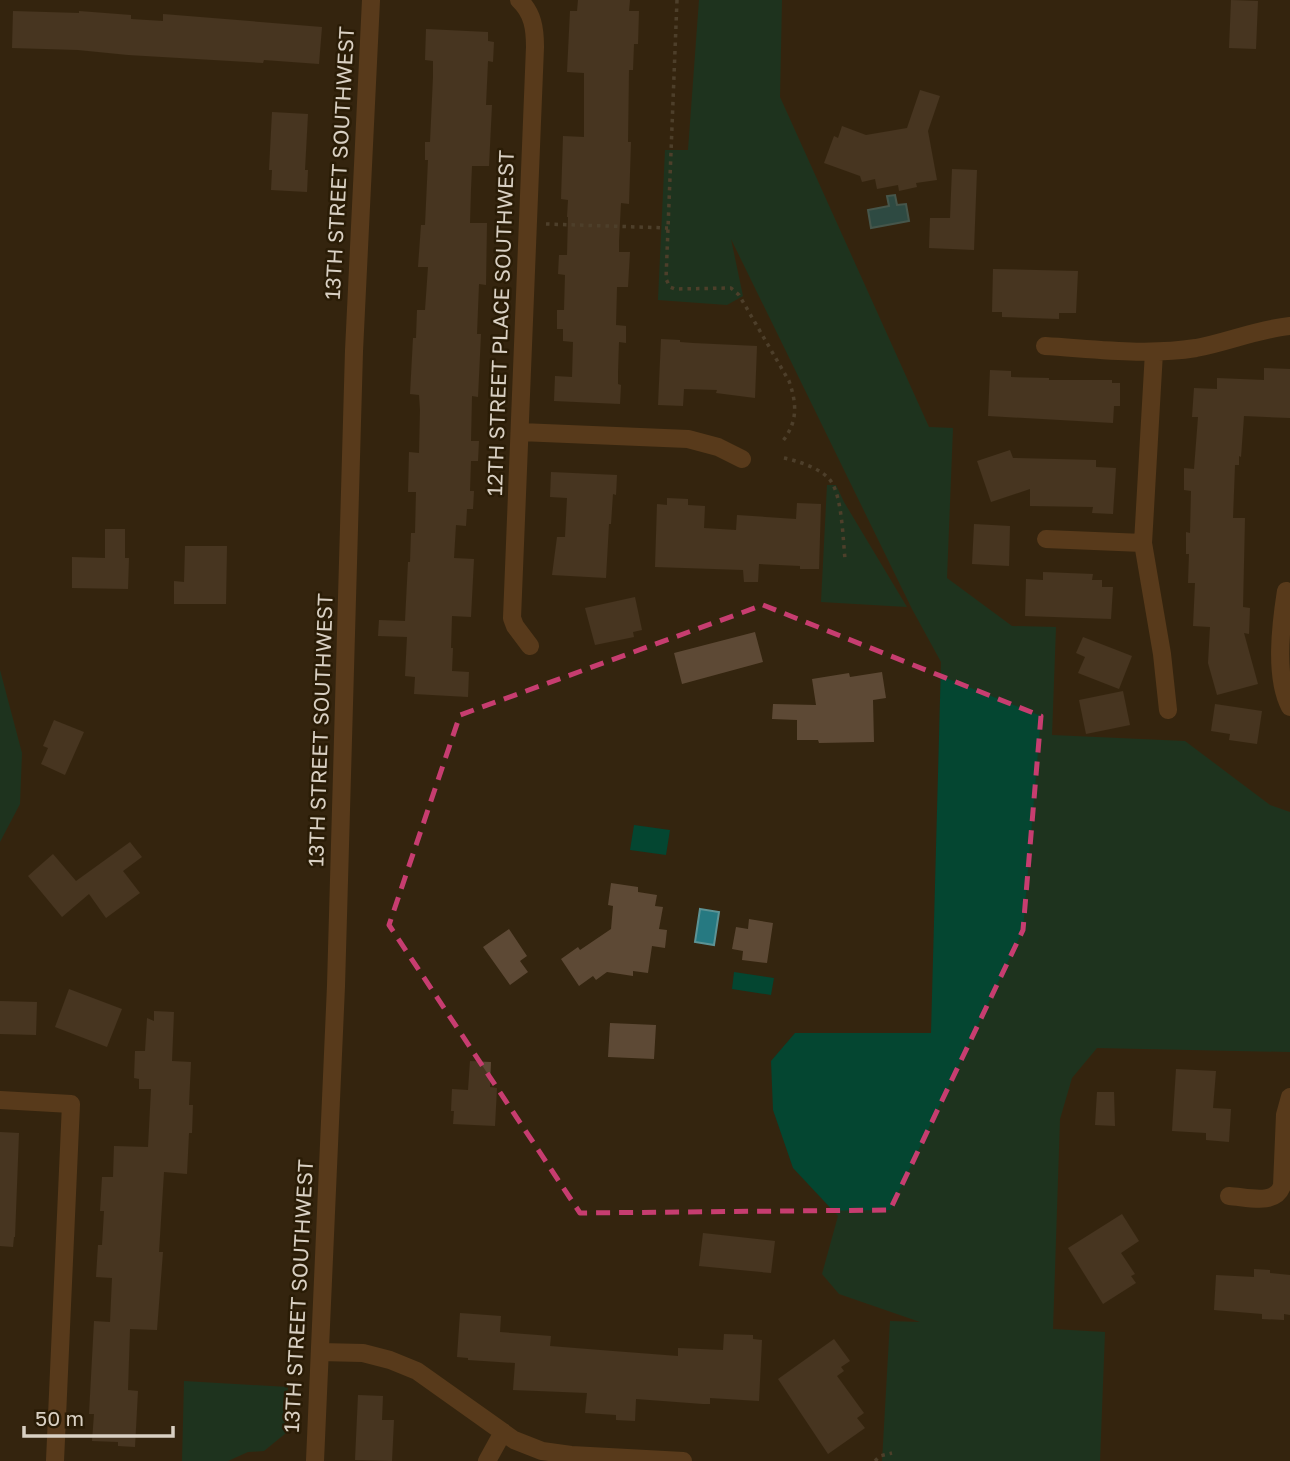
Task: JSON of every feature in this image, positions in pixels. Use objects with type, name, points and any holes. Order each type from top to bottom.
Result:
[{"type":"street","name":"13TH STREET SOUTHWEST","points":[[315,1461],[336,986],[354,364],[371,0]]},
{"type":"street","name":"12TH STREET PLACE SOUTHWEST","points":[[519,0],[531,17],[535,29],[535,47],[512,618],[514,626],[530,646]]},
{"type":"street","points":[[1045,346],[1154,352],[1197,347],[1290,326]]},
{"type":"street","points":[[1154,352],[1143,543],[1162,654],[1168,710]]},
{"type":"street","points":[[520,432],[688,439],[718,447],[742,459]]},
{"type":"street","points":[[1046,539],[1143,543]]},
{"type":"street","points":[[1286,591],[1280,629],[1281,665],[1290,707]]},
{"type":"street","points":[[1229,1196],[1268,1199],[1280,1192],[1285,1115],[1290,1097]]},
{"type":"street","points":[[0,1100],[71,1104],[55,1461]]},
{"type":"street","points":[[320,1352],[363,1353],[416,1371],[503,1432],[542,1451],[683,1461]]},
{"type":"street","points":[[487,1461],[503,1432]]},
{"type":"path","points":[[677,0],[666,279],[670,287],[675,289],[731,288],[739,295],[789,381],[794,396],[795,418],[791,430],[782,442]]},
{"type":"path","points":[[547,224],[668,228]]},
{"type":"path","points":[[784,458],[797,461],[831,481],[837,496],[845,559]]},
{"type":"path","points":[[875,1461],[880,1456],[892,1453]]},
{"type":"highlighted area","points":[[763,605],[1041,716],[1023,930],[890,1210],[580,1213],[389,925],[460,715]]},
{"type":"green space","points":[[699,0],[782,0],[780,97],[929,427],[953,428],[947,578],[1012,626],[1056,627],[1052,735],[1185,741],[1270,805],[1290,812],[1290,1052],[1097,1048],[1072,1078],[1060,1119],[1053,1329],[1105,1332],[1100,1461],[882,1461],[890,1321],[920,1322],[839,1294],[822,1274],[838,1216],[793,1168],[773,1110],[771,1061],[795,1033],[931,1033],[941,662],[912,609],[731,239],[743,296],[727,305],[658,300],[665,150],[688,150]]},
{"type":"green space","points":[[827,485],[836,485],[907,607],[821,602]]},
{"type":"green space","points":[[0,670],[22,753],[20,804],[0,842]]},
{"type":"green space","points":[[634,825],[670,830],[666,855],[630,850]]},
{"type":"green space","points":[[734,972],[774,978],[771,995],[732,989]]},
{"type":"green space","points":[[184,1381],[288,1387],[286,1433],[264,1451],[248,1452],[228,1461],[182,1461]]},
{"type":"water","points":[[895,195],[897,205],[906,204],[909,221],[871,228],[868,210],[889,206],[887,196]]},
{"type":"water","points":[[700,909],[719,912],[714,945],[695,942]]},
{"type":"building","points":[[578,0],[630,0],[629,11],[639,11],[638,44],[634,44],[633,70],[629,70],[629,204],[621,203],[619,241],[619,252],[630,252],[628,287],[617,287],[616,325],[626,326],[626,343],[619,342],[620,404],[554,401],[555,376],[572,377],[573,342],[563,341],[563,329],[557,329],[557,310],[564,310],[565,275],[558,274],[559,255],[567,255],[568,200],[561,199],[563,136],[584,137],[584,73],[567,72],[570,11],[577,11]]},
{"type":"building","points":[[1231,0],[1258,1],[1256,49],[1229,48]]},
{"type":"building","points":[[13,11],[79,11],[131,15],[131,19],[163,21],[163,14],[322,27],[319,64],[12,48]]},
{"type":"building","points":[[426,29],[488,32],[488,41],[494,42],[493,62],[488,61],[486,105],[492,105],[489,166],[472,166],[471,189],[470,223],[487,223],[486,285],[479,284],[477,334],[481,334],[478,397],[472,396],[471,441],[479,441],[478,461],[471,461],[470,491],[474,491],[473,509],[467,509],[466,526],[456,525],[454,558],[474,559],[471,617],[452,616],[452,671],[469,672],[468,697],[414,694],[415,677],[405,676],[407,637],[378,636],[379,620],[405,621],[411,533],[415,533],[416,492],[408,492],[409,452],[419,453],[420,410],[419,395],[410,394],[417,310],[425,310],[428,267],[418,267],[421,225],[425,225],[428,160],[425,160],[425,142],[430,142],[433,77],[433,61],[425,60]]},
{"type":"building","points":[[920,90],[940,96],[928,131],[937,180],[916,183],[917,187],[899,191],[898,185],[877,189],[875,179],[862,182],[860,176],[824,163],[834,136],[838,138],[842,126],[866,135],[907,128]]},
{"type":"building","points":[[272,112],[308,114],[305,170],[308,170],[307,192],[271,190],[272,170],[269,170]]},
{"type":"building","points":[[952,169],[977,170],[974,250],[929,248],[930,218],[950,218]]},
{"type":"building","points":[[993,269],[1078,271],[1076,313],[1059,313],[1059,319],[1002,317],[1002,312],[992,312]]},
{"type":"building","points":[[661,339],[757,346],[755,398],[716,393],[717,390],[684,389],[683,406],[658,405]]},
{"type":"building","points":[[1264,368],[1290,369],[1290,418],[1244,416],[1241,457],[1239,456],[1239,465],[1235,465],[1233,518],[1245,518],[1243,607],[1250,608],[1249,634],[1244,633],[1258,684],[1217,695],[1208,663],[1210,627],[1193,626],[1195,583],[1188,583],[1189,554],[1186,554],[1186,532],[1190,533],[1191,491],[1184,490],[1184,468],[1194,469],[1198,417],[1192,417],[1194,388],[1217,389],[1217,378],[1264,380]]},
{"type":"building","points":[[990,370],[1011,371],[1011,377],[1112,380],[1112,383],[1120,383],[1120,406],[1114,406],[1113,423],[988,416]]},
{"type":"building","points":[[1010,450],[1013,458],[1096,460],[1096,467],[1116,468],[1113,514],[1092,513],[1093,507],[1030,506],[1030,489],[991,502],[977,461]]},
{"type":"building","points":[[551,472],[617,475],[616,495],[613,494],[609,524],[606,578],[552,575],[557,537],[565,537],[567,498],[550,497]]},
{"type":"building","points":[[667,498],[688,499],[688,505],[705,506],[704,528],[736,530],[737,515],[796,519],[797,503],[821,504],[819,569],[759,564],[758,582],[744,582],[743,570],[655,567],[657,504],[667,505]]},
{"type":"building","points":[[974,524],[1010,526],[1009,566],[972,564]]},
{"type":"building","points":[[105,529],[125,529],[125,558],[129,558],[128,589],[72,588],[72,557],[105,558]]},
{"type":"building","points":[[185,546],[227,546],[226,604],[174,604],[174,581],[184,582]]},
{"type":"building","points":[[1043,572],[1093,574],[1092,580],[1102,580],[1102,587],[1113,587],[1111,619],[1025,616],[1026,579],[1043,580]]},
{"type":"building","points":[[635,597],[642,630],[633,632],[634,637],[595,645],[585,608]]},
{"type":"building","points":[[755,632],[763,662],[682,684],[674,653]]},
{"type":"building","points":[[1083,637],[1132,656],[1119,689],[1078,673],[1085,657],[1076,653]]},
{"type":"building","points":[[882,672],[886,698],[873,700],[874,742],[819,743],[818,740],[797,740],[797,720],[772,719],[773,704],[816,705],[812,679],[849,673],[850,677]]},
{"type":"building","points":[[1123,691],[1130,725],[1086,734],[1079,700]]},
{"type":"building","points":[[1215,704],[1262,711],[1257,744],[1229,740],[1230,734],[1211,731]]},
{"type":"building","points":[[54,720],[84,732],[65,775],[41,764],[48,748],[43,746]]},
{"type":"building","points":[[130,842],[142,857],[123,871],[140,893],[106,918],[89,894],[62,917],[28,876],[53,854],[76,881]]},
{"type":"building","points":[[611,883],[638,887],[638,892],[657,895],[655,906],[663,907],[659,929],[667,930],[665,948],[652,946],[648,973],[633,971],[633,976],[607,972],[596,980],[593,976],[579,986],[561,959],[611,929],[613,906],[608,905]]},
{"type":"building","points":[[749,919],[773,923],[767,963],[742,960],[743,951],[732,949],[736,927],[748,929]]},
{"type":"building","points":[[509,929],[527,956],[520,961],[528,972],[510,985],[483,947]]},
{"type":"building","points":[[69,989],[122,1009],[107,1047],[55,1027]]},
{"type":"building","points":[[0,1001],[37,1002],[36,1035],[0,1034]]},
{"type":"building","points":[[154,1011],[174,1012],[172,1061],[191,1062],[189,1105],[193,1105],[192,1133],[189,1133],[187,1174],[164,1172],[159,1252],[163,1252],[157,1330],[130,1329],[128,1390],[138,1391],[135,1447],[118,1446],[118,1442],[92,1441],[94,1414],[89,1414],[94,1321],[110,1322],[112,1278],[96,1277],[98,1245],[102,1245],[102,1177],[113,1177],[114,1146],[148,1147],[151,1089],[139,1089],[139,1079],[134,1078],[135,1051],[145,1051],[147,1018],[154,1021]]},
{"type":"building","points":[[610,1023],[656,1025],[654,1059],[608,1057]]},
{"type":"building","points":[[470,1061],[491,1062],[490,1087],[497,1088],[495,1126],[453,1124],[452,1089],[468,1090]]},
{"type":"building","points":[[1176,1069],[1216,1071],[1213,1108],[1231,1109],[1229,1142],[1206,1140],[1206,1133],[1172,1131]]},
{"type":"building","points":[[1097,1092],[1114,1092],[1115,1126],[1095,1125]]},
{"type":"building","points":[[0,1132],[19,1133],[13,1247],[0,1246]]},
{"type":"building","points":[[1122,1214],[1139,1241],[1121,1253],[1135,1274],[1131,1276],[1136,1283],[1103,1304],[1068,1248]]},
{"type":"building","points":[[703,1233],[775,1241],[771,1273],[699,1266]]},
{"type":"building","points":[[1254,1269],[1290,1275],[1290,1315],[1284,1314],[1284,1320],[1262,1319],[1262,1314],[1214,1310],[1216,1275],[1254,1277]]},
{"type":"building","points":[[460,1313],[501,1316],[500,1332],[551,1336],[550,1346],[678,1356],[678,1348],[723,1350],[724,1334],[753,1335],[753,1339],[762,1340],[759,1401],[710,1398],[710,1404],[703,1404],[636,1399],[635,1421],[616,1420],[616,1415],[585,1413],[587,1393],[513,1390],[515,1363],[457,1357]]},
{"type":"building","points":[[834,1339],[850,1361],[841,1367],[844,1371],[837,1376],[864,1413],[857,1418],[865,1428],[828,1454],[778,1379]]},
{"type":"building","points":[[358,1395],[383,1396],[382,1420],[394,1420],[392,1461],[355,1460]]}]
